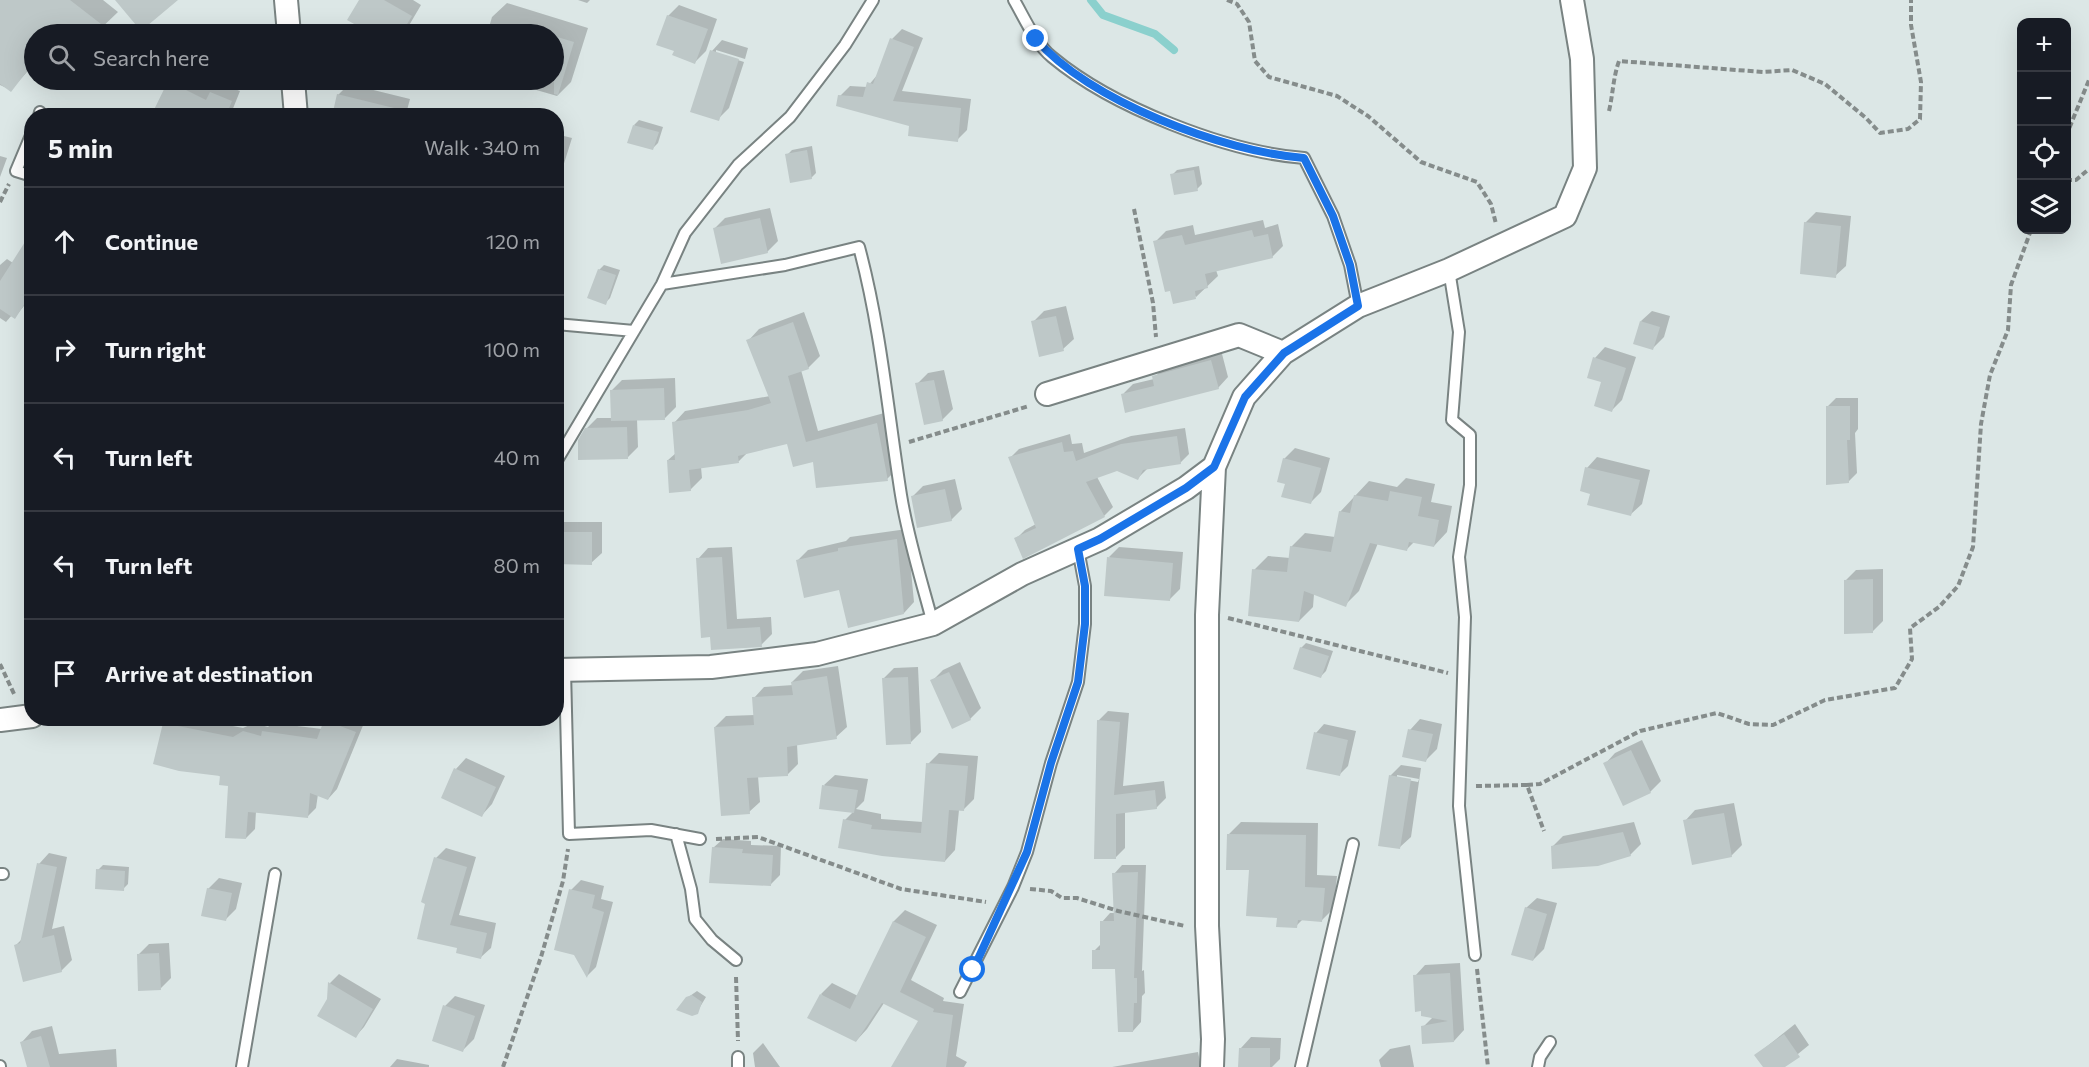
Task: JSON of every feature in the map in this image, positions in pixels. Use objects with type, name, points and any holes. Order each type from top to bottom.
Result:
[{"type":"street","points":[[286,0],[288,24]]},
{"type":"street","points":[[1212,1067],[1214,1039],[1207,926],[1207,615],[1214,467],[1245,397],[1284,353],[1358,306],[1449,270],[1565,216],[1585,168],[1582,59],[1572,0]]},
{"type":"street","points":[[294,90],[295,108]]},
{"type":"street","points":[[1047,394],[1239,335],[1284,353]]},
{"type":"street","points":[[564,670],[711,667],[818,654],[933,624],[1022,574],[1100,539],[1186,488],[1214,467]]},
{"type":"street","points":[[0,720],[24,716]]},
{"type":"lane","points":[[564,449],[662,284],[685,233],[738,165],[790,117],[845,45],[873,0]]},
{"type":"lane","points":[[1014,0],[1036,39],[1051,57],[1100,92],[1182,128],[1274,156],[1304,158],[1333,216],[1350,265],[1358,306]]},
{"type":"lane","points":[[24,152],[16,171],[24,174]]},
{"type":"lane","points":[[662,284],[785,266],[859,247],[869,283],[902,498],[933,624]]},
{"type":"lane","points":[[1449,270],[1459,332],[1452,420],[1470,435],[1470,486],[1459,557],[1465,617],[1465,675],[1459,806],[1475,955]]},
{"type":"lane","points":[[564,325],[634,331]]},
{"type":"lane","points":[[960,992],[1003,908],[1027,852],[1051,763],[1078,682],[1085,624],[1085,586],[1078,549]]},
{"type":"lane","points":[[564,726],[569,834],[651,830],[700,839]]},
{"type":"lane","points":[[676,834],[691,889],[695,919],[712,940],[735,960]]},
{"type":"lane","points":[[1301,1067],[1353,844]]},
{"type":"lane","points":[[242,1067],[275,874]]},
{"type":"lane","points":[[1538,1067],[1540,1057],[1550,1042]]},
{"type":"path","points":[[1227,0],[1237,4],[1249,22],[1255,61],[1269,77],[1337,96],[1368,116],[1421,162],[1477,182],[1491,204],[1501,244]]},
{"type":"path","points":[[1584,122],[1608,115],[1613,93],[1613,78],[1619,62],[1762,72],[1792,70],[1825,84],[1866,118],[1880,133],[1908,129],[1920,119],[1921,82],[1911,25],[1911,0]]},
{"type":"path","points":[[2071,126],[2089,80]]},
{"type":"path","points":[[2071,180],[2076,180],[2089,169]]},
{"type":"path","points":[[1134,209],[1153,303],[1154,333],[1163,358]]},
{"type":"path","points":[[1460,786],[1540,784],[1649,729],[1717,712],[1749,724],[1773,725],[1825,700],[1895,688],[1912,658],[1910,628],[1939,607],[1958,586],[1973,547],[1981,424],[1990,375],[2008,330],[2010,285],[2029,234]]},
{"type":"path","points":[[894,446],[1035,404],[1047,394]]},
{"type":"path","points":[[1207,615],[1301,634],[1437,671],[1465,675]]},
{"type":"path","points":[[0,664],[24,710]]},
{"type":"path","points":[[1527,785],[1544,831]]},
{"type":"path","points":[[503,1067],[563,881],[568,860],[569,834]]},
{"type":"path","points":[[700,839],[758,837],[829,861],[873,881],[901,889],[978,899],[1003,908]]},
{"type":"path","points":[[1013,887],[1051,891],[1062,898],[1077,898],[1118,911],[1186,926],[1207,926]]},
{"type":"path","points":[[1475,955],[1488,1067]]},
{"type":"path","points":[[735,960],[738,1062]]},
{"type":"building","points":[[0,0],[70,0],[101,24],[24,24],[24,75],[11,92],[0,84]]},
{"type":"building","points":[[115,0],[178,0],[149,24],[135,24]]},
{"type":"building","points":[[359,0],[384,0],[412,16],[407,24],[354,24],[347,20]]},
{"type":"building","points":[[667,15],[708,29],[695,64],[672,55],[674,51],[656,45]]},
{"type":"building","points":[[890,38],[914,47],[893,101],[961,108],[958,142],[908,136],[909,126],[836,106],[838,95],[863,97],[867,82],[873,84]]},
{"type":"building","points":[[564,39],[574,42],[564,75]]},
{"type":"building","points":[[710,50],[739,59],[719,121],[690,112]]},
{"type":"building","points":[[164,90],[186,90],[206,100],[210,92],[232,101],[229,108],[155,108]]},
{"type":"building","points":[[337,94],[394,108],[334,108]]},
{"type":"building","points":[[633,125],[659,132],[653,150],[627,143]]},
{"type":"building","points":[[807,150],[812,179],[790,183],[785,154]]},
{"type":"building","points":[[1194,170],[1198,191],[1174,195],[1170,174]]},
{"type":"building","points":[[760,218],[768,253],[721,264],[713,228]]},
{"type":"building","points":[[1804,222],[1841,226],[1836,278],[1800,274]]},
{"type":"building","points":[[1252,230],[1254,237],[1268,234],[1273,258],[1205,274],[1208,288],[1195,291],[1196,299],[1173,304],[1170,291],[1165,292],[1153,241],[1182,235],[1185,245]]},
{"type":"building","points":[[24,244],[24,305],[15,319],[0,309],[0,281]]},
{"type":"building","points":[[598,269],[616,275],[606,305],[587,298]]},
{"type":"building","points":[[1056,316],[1064,351],[1039,357],[1031,321]]},
{"type":"building","points":[[1640,321],[1660,327],[1653,350],[1633,344]]},
{"type":"building","points":[[793,322],[809,369],[788,376],[806,442],[877,423],[888,481],[816,488],[813,462],[793,467],[787,444],[738,456],[739,463],[689,470],[691,491],[669,493],[667,460],[675,460],[672,422],[748,410],[771,403],[746,340]]},
{"type":"building","points":[[1593,357],[1626,368],[1612,412],[1594,406],[1601,382],[1587,378]]},
{"type":"building","points":[[1211,360],[1219,389],[1125,413],[1121,394],[1154,386],[1152,376]]},
{"type":"building","points":[[934,380],[943,421],[924,425],[915,383]]},
{"type":"building","points":[[664,388],[665,420],[611,421],[610,390]]},
{"type":"building","points":[[1826,406],[1850,406],[1850,440],[1847,440],[1849,483],[1826,485]]},
{"type":"building","points":[[627,427],[628,459],[578,460],[578,440],[585,428]]},
{"type":"building","points":[[1177,436],[1181,464],[1143,470],[1138,480],[1117,471],[1086,482],[1105,517],[1023,559],[1014,538],[1036,528],[1008,457],[1062,442],[1064,452],[1073,451],[1076,461],[1121,444]]},
{"type":"building","points":[[1283,458],[1321,468],[1311,504],[1281,497],[1285,484],[1277,482]]},
{"type":"building","points":[[1585,467],[1640,480],[1631,516],[1587,505],[1590,494],[1580,491]]},
{"type":"building","points":[[945,489],[952,521],[917,528],[911,496]]},
{"type":"building","points":[[1390,491],[1422,497],[1418,516],[1439,520],[1434,547],[1409,542],[1407,551],[1370,543],[1346,607],[1304,591],[1299,622],[1248,616],[1252,569],[1287,572],[1290,546],[1331,552],[1339,511],[1350,513],[1354,495],[1388,501]]},
{"type":"building","points":[[564,532],[592,532],[592,565],[564,564]]},
{"type":"building","points":[[897,539],[904,614],[848,628],[839,590],[804,598],[796,560],[838,551],[838,548]]},
{"type":"building","points":[[722,557],[727,629],[760,627],[762,647],[711,650],[710,637],[701,638],[696,558]]},
{"type":"building","points":[[1107,557],[1173,563],[1170,601],[1104,596]]},
{"type":"building","points":[[1873,579],[1873,633],[1844,634],[1844,580]]},
{"type":"building","points":[[1300,647],[1329,656],[1321,678],[1293,669]]},
{"type":"building","points":[[949,672],[971,720],[952,729],[930,680]]},
{"type":"building","points":[[827,676],[837,739],[787,747],[788,776],[747,778],[750,814],[721,816],[714,727],[754,725],[752,697],[793,695],[791,682]]},
{"type":"building","points":[[908,677],[911,744],[886,745],[882,678]]},
{"type":"building","points":[[1097,720],[1120,722],[1114,795],[1155,790],[1157,809],[1116,814],[1116,859],[1094,859]]},
{"type":"building","points":[[162,726],[178,726],[233,737],[243,731],[261,736],[262,731],[317,739],[322,726],[340,726],[356,732],[328,800],[310,793],[308,818],[248,812],[246,839],[225,838],[228,786],[219,785],[220,776],[179,771],[153,764]]},
{"type":"building","points":[[1408,729],[1433,734],[1426,762],[1402,757]]},
{"type":"building","points":[[1314,732],[1348,740],[1340,776],[1306,769]]},
{"type":"building","points":[[1631,750],[1651,793],[1623,806],[1603,763]]},
{"type":"building","points":[[926,763],[968,766],[964,811],[949,810],[945,862],[882,856],[838,848],[843,819],[872,825],[871,829],[921,833]]},
{"type":"building","points":[[454,768],[496,787],[482,817],[441,798]]},
{"type":"building","points":[[1389,775],[1411,779],[1400,849],[1378,846]]},
{"type":"building","points":[[822,785],[858,790],[854,813],[819,809]]},
{"type":"building","points":[[1724,813],[1732,857],[1692,865],[1683,820]]},
{"type":"building","points":[[1623,832],[1631,856],[1598,866],[1552,869],[1551,846]]},
{"type":"building","points":[[1227,834],[1306,835],[1305,887],[1325,888],[1322,922],[1298,920],[1297,928],[1276,927],[1277,918],[1246,916],[1249,870],[1226,870]]},
{"type":"building","points":[[712,847],[743,849],[742,853],[773,855],[771,886],[709,883]]},
{"type":"building","points":[[434,857],[467,867],[450,925],[487,933],[481,959],[456,953],[457,948],[417,939],[425,904],[421,902]]},
{"type":"building","points":[[37,863],[57,867],[42,938],[54,935],[62,972],[23,982],[14,945],[20,943]]},
{"type":"building","points":[[96,869],[125,871],[124,891],[95,889]]},
{"type":"building","points":[[1138,872],[1134,978],[1137,978],[1137,1003],[1134,1003],[1133,1032],[1118,1032],[1115,969],[1092,969],[1092,950],[1100,950],[1100,921],[1114,921],[1112,873]]},
{"type":"building","points":[[207,888],[232,893],[226,921],[201,916]]},
{"type":"building","points":[[569,889],[595,895],[592,908],[604,912],[587,978],[574,955],[554,950]]},
{"type":"building","points":[[1525,907],[1547,914],[1533,961],[1511,955]]},
{"type":"building","points":[[893,921],[926,937],[900,992],[934,1009],[933,1012],[953,1015],[946,1067],[891,1067],[918,1021],[882,1003],[856,1042],[807,1018],[820,994],[850,1009]]},
{"type":"building","points":[[159,953],[161,990],[138,991],[137,954]]},
{"type":"building","points":[[1450,973],[1454,1042],[1422,1044],[1421,1026],[1448,1021],[1421,1016],[1421,1011],[1415,1012],[1413,975]]},
{"type":"building","points":[[328,982],[373,1009],[356,1038],[317,1016],[327,999]]},
{"type":"building","points":[[692,995],[702,1002],[698,1014],[692,1016],[676,1010],[686,997]]},
{"type":"building","points":[[443,1005],[475,1016],[463,1052],[432,1041]]},
{"type":"building","points":[[1784,1034],[1800,1057],[1785,1067],[1763,1067],[1754,1055]]},
{"type":"building","points":[[41,1036],[50,1067],[27,1067],[20,1042]]},
{"type":"building","points":[[1239,1048],[1270,1048],[1270,1067],[1238,1067]]},
{"type":"waterway","points":[[1091,0],[1103,15],[1155,34],[1174,50]]},
{"type":"route","points":[[973,970],[1013,887],[1027,852],[1051,763],[1078,682],[1085,624],[1085,586],[1078,549],[1100,539],[1186,488],[1214,467],[1245,397],[1284,353],[1358,306],[1350,265],[1333,216],[1310,175],[1304,158],[1274,156],[1182,128],[1100,92],[1051,57],[1036,39]]}]
